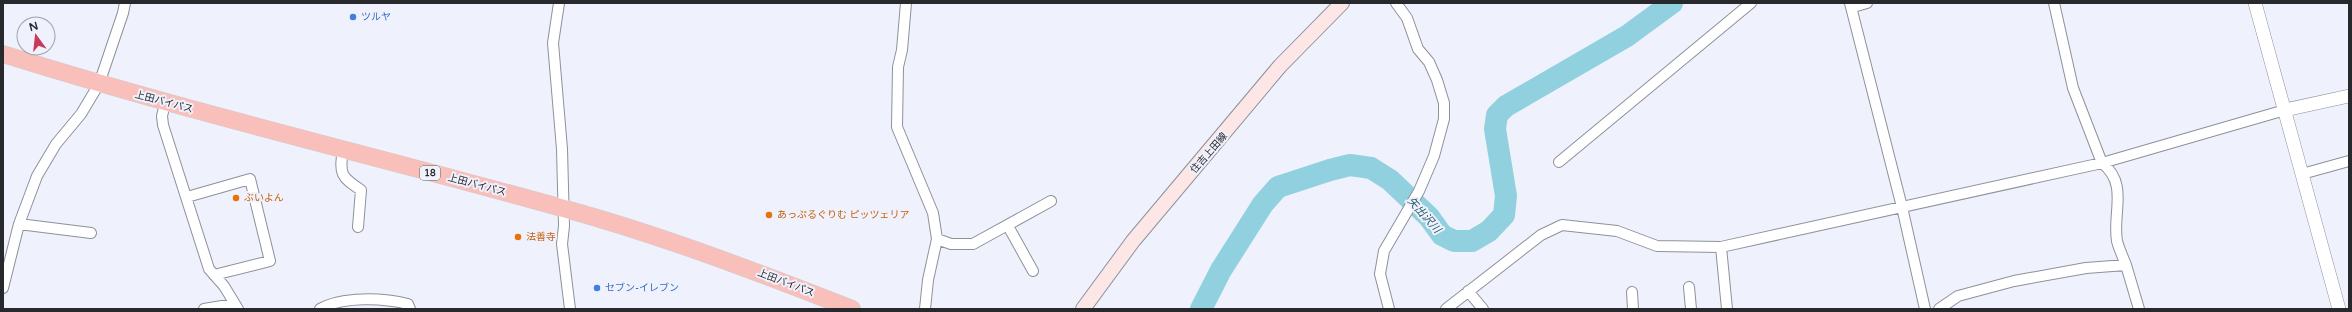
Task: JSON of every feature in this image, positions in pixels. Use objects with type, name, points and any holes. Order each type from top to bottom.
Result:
[{"type":"highway","name":"上田バイパス","points":[[3,54],[99,84],[563,208],[743,267],[852,309]]},
{"type":"main road","name":"住吉上田線","points":[[1083,309],[1133,241],[1280,66],[1342,3]]},
{"type":"street","points":[[3,288],[19,224],[37,176],[56,144],[81,114],[99,84],[125,3]]},
{"type":"street","points":[[559,3],[553,43],[562,149],[562,244],[570,309]]},
{"type":"street","points":[[906,3],[902,50],[898,67],[897,127],[933,213],[937,239],[928,280],[925,309]]},
{"type":"street","points":[[1389,309],[1380,274],[1384,251],[1419,191],[1441,136],[1444,103],[1429,62],[1418,49],[1408,18],[1396,3]]},
{"type":"street","points":[[1559,162],[1751,3]]},
{"type":"street","points":[[1867,3],[1852,5],[1902,208],[1925,309]]},
{"type":"street","points":[[2054,3],[2073,88],[2102,163],[2112,171],[2118,194],[2117,241],[2139,309]]},
{"type":"street","points":[[2255,3],[2340,309]]},
{"type":"street","points":[[1446,309],[1541,235],[1562,225],[1617,231],[1657,246],[1721,247],[2102,163],[2285,110],[2349,96]]},
{"type":"street","points":[[165,102],[163,125],[187,197],[208,269],[224,286],[236,306],[204,309]]},
{"type":"street","points":[[343,150],[340,171],[343,177],[361,190],[358,227]]},
{"type":"street","points":[[2302,174],[2349,161]]},
{"type":"street","points":[[187,197],[250,179],[270,261],[214,276]]},
{"type":"street","points":[[937,239],[951,244],[972,244],[1008,226],[1051,201]]},
{"type":"street","points":[[19,224],[90,233]]},
{"type":"street","points":[[1008,226],[1032,271]]},
{"type":"street","points":[[1721,247],[1727,309]]},
{"type":"street","points":[[1939,309],[1958,296],[2014,281],[2086,268],[2126,265]]},
{"type":"street","points":[[1689,287],[1691,309]]},
{"type":"street","points":[[1468,292],[1483,309]]},
{"type":"street","points":[[1632,292],[1634,309]]},
{"type":"street","points":[[320,309],[330,303],[390,300],[408,304],[410,309]]},
{"type":"waterway","name":"矢出沢川","points":[[1201,309],[1221,270],[1263,204],[1278,187],[1330,170],[1350,165],[1371,168],[1390,180],[1429,217],[1442,235],[1454,241],[1472,241],[1489,231],[1504,215],[1506,196],[1495,129],[1497,115],[1506,106],[1627,36],[1672,3]]},
{"type":"place","name":"ツルヤ","points":[[353,17]]},
{"type":"place","name":"ぶいよん","points":[[236,198]]},
{"type":"place","name":"あっぷるぐりむ ピッツェリア","points":[[769,215]]},
{"type":"place","name":"法善寺","points":[[518,237]]},
{"type":"place","name":"セブン-イレブン","points":[[597,288]]}]
